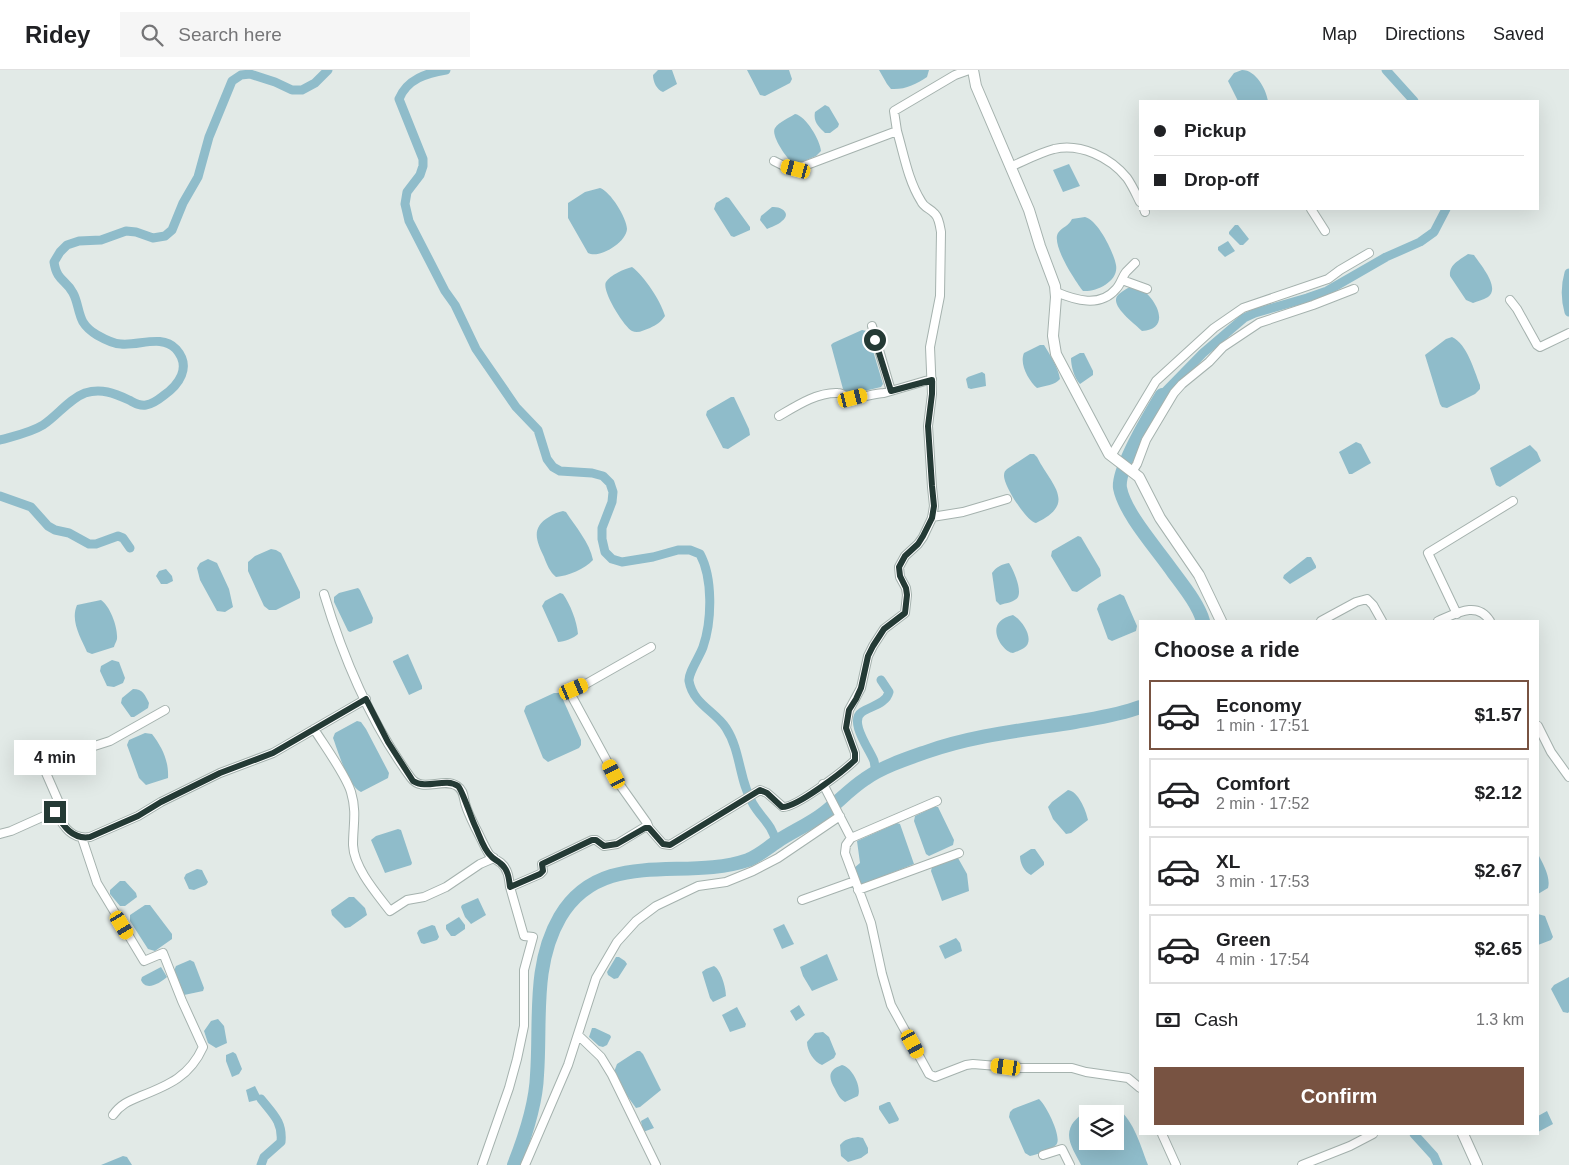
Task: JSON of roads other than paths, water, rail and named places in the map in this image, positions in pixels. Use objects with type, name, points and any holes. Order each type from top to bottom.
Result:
[{"type":"street","points":[[651,647],[570,692],[620,785],[649,828],[663,844],[670,845],[756,791],[760,790],[767,793],[785,808],[799,802],[855,760],[855,753],[846,728],[849,710],[861,688],[868,656],[873,646],[884,629],[905,613],[907,595],[900,576],[899,567],[905,556],[918,544],[923,536],[932,517],[934,506],[928,426],[932,394],[930,347],[940,296],[941,232],[936,215],[925,208],[909,176],[897,131],[894,111],[955,75],[971,70],[979,94],[1029,210],[1056,292],[1054,348],[1113,458],[1139,477],[1160,518],[1194,566],[1221,620]]},
{"type":"street","points":[[774,161],[796,169],[897,131]]},
{"type":"street","points":[[1010,167],[1052,150],[1074,148],[1089,151],[1107,161],[1127,178],[1139,200]]},
{"type":"street","points":[[1312,210],[1325,231]]},
{"type":"street","points":[[1113,458],[1156,381],[1214,328],[1244,308],[1328,279],[1369,253]]},
{"type":"street","points":[[1056,292],[1073,299],[1095,301],[1108,296],[1116,290],[1126,273],[1135,263]]},
{"type":"street","points":[[1122,280],[1147,289]]},
{"type":"street","points":[[1131,471],[1137,464],[1146,440],[1174,393],[1223,347],[1259,323],[1354,289]]},
{"type":"street","points":[[1510,300],[1537,346],[1545,345],[1569,333]]},
{"type":"street","points":[[872,326],[891,391]]},
{"type":"street","points":[[779,416],[824,394],[839,393],[853,398],[891,391],[932,380]]},
{"type":"street","points":[[932,517],[963,512],[1008,499]]},
{"type":"street","points":[[1457,614],[1428,553],[1512,501]]},
{"type":"street","points":[[324,594],[335,631],[388,742],[413,781],[419,785],[449,783],[458,786],[463,793],[466,805],[490,856],[502,864],[509,875],[510,887],[524,936],[533,937],[524,970],[524,1026],[517,1059],[482,1165]]},
{"type":"street","points":[[1323,620],[1356,602],[1367,599],[1373,605],[1381,620]]},
{"type":"street","points":[[1441,620],[1476,610],[1483,612],[1489,620]]},
{"type":"street","points":[[55,812],[68,830],[76,836],[82,838],[90,837],[138,816],[161,802],[220,773],[273,753],[366,699]]},
{"type":"street","points":[[0,834],[60,809],[46,772],[49,766],[60,757],[110,741],[165,710]]},
{"type":"street","points":[[1539,728],[1547,746],[1569,777]]},
{"type":"street","points":[[314,729],[350,789],[356,810],[353,846],[355,855],[368,884],[390,911],[407,900],[424,897],[446,888],[480,864],[494,858]]},
{"type":"street","points":[[823,784],[851,838]]},
{"type":"street","points":[[937,801],[851,838],[844,852],[872,922],[882,974],[891,1004],[929,1074],[935,1077],[973,1064],[1021,1068],[1072,1068],[1128,1078],[1139,1087]]},
{"type":"street","points":[[525,1165],[568,1065],[596,978],[617,942],[636,921],[656,906],[698,886],[726,882],[753,871],[778,858],[839,813]]},
{"type":"street","points":[[510,887],[540,874],[543,871],[542,864],[588,842],[596,840],[604,846],[617,844],[645,828],[649,828]]},
{"type":"street","points":[[82,838],[97,883],[144,961],[163,953],[203,1047],[187,1072],[176,1081],[122,1104],[113,1115]]},
{"type":"street","points":[[858,890],[959,853]]},
{"type":"street","points":[[802,900],[855,881]]},
{"type":"street","points":[[578,1035],[600,1057],[612,1075],[656,1165]]},
{"type":"street","points":[[1162,1135],[1176,1165]]},
{"type":"street","points":[[1302,1165],[1350,1146],[1371,1135]]},
{"type":"street","points":[[1463,1135],[1477,1165]]},
{"type":"street","points":[[1043,1155],[1062,1149],[1070,1165]]},
{"type":"water","points":[[658,70],[672,70],[677,84],[663,92],[661,91],[653,78],[653,75]]},
{"type":"water","points":[[747,70],[789,70],[792,79],[790,83],[765,96],[760,95]]},
{"type":"water","points":[[879,70],[929,70],[927,77],[923,80],[901,89],[891,89]]},
{"type":"water","points":[[1242,70],[1252,73],[1263,86],[1268,100],[1238,100],[1228,81],[1234,73]]},
{"type":"water","points":[[825,105],[829,107],[839,124],[830,133],[825,133],[815,119],[815,112]]},
{"type":"water","points":[[795,114],[804,119],[812,129],[821,151],[816,156],[795,165],[780,148],[774,131],[779,124]]},
{"type":"water","points":[[1069,164],[1080,186],[1063,192],[1053,170]]},
{"type":"water","points":[[600,188],[608,194],[617,206],[624,218],[627,229],[622,240],[617,244],[605,252],[593,254],[588,253],[568,218],[568,203],[585,192]]},
{"type":"water","points":[[726,197],[729,198],[750,227],[750,230],[734,237],[731,236],[714,209],[716,203]]},
{"type":"water","points":[[772,207],[782,209],[786,215],[777,225],[767,229],[760,220],[761,216]]},
{"type":"water","points":[[1085,217],[1090,219],[1100,230],[1109,245],[1116,265],[1116,271],[1111,281],[1089,291],[1083,291],[1075,280],[1061,254],[1057,239],[1061,229],[1072,219]]},
{"type":"water","points":[[1235,225],[1238,225],[1249,239],[1243,245],[1240,245],[1229,234]]},
{"type":"water","points":[[1228,241],[1235,251],[1225,257],[1218,250],[1218,247]]},
{"type":"water","points":[[1468,254],[1474,255],[1481,264],[1491,282],[1492,288],[1488,297],[1473,303],[1466,300],[1450,276],[1453,265]]},
{"type":"water","points":[[632,267],[652,289],[665,316],[654,326],[639,332],[632,331],[624,323],[614,308],[605,286],[611,277]]},
{"type":"water","points":[[1134,286],[1148,294],[1158,309],[1158,324],[1152,329],[1142,331],[1123,313],[1116,303],[1116,298],[1119,294]]},
{"type":"water","points":[[862,330],[867,331],[883,384],[881,387],[848,395],[843,389],[831,345]]},
{"type":"water","points":[[1452,337],[1466,351],[1480,389],[1475,394],[1447,408],[1442,407],[1440,404],[1425,355],[1446,339]]},
{"type":"water","points":[[1044,345],[1049,353],[1060,379],[1053,384],[1037,388],[1026,372],[1023,357],[1024,353]]},
{"type":"water","points":[[1084,353],[1093,371],[1093,375],[1080,384],[1073,372],[1071,358]]},
{"type":"water","points":[[982,372],[985,374],[986,386],[968,388],[966,379]]},
{"type":"water","points":[[734,397],[750,435],[728,449],[723,448],[706,415],[707,411]]},
{"type":"water","points":[[1356,442],[1361,444],[1371,463],[1349,474],[1339,452]]},
{"type":"water","points":[[1530,445],[1537,452],[1541,461],[1500,487],[1496,485],[1490,468]]},
{"type":"water","points":[[1030,454],[1034,454],[1037,457],[1054,485],[1058,501],[1056,508],[1049,516],[1036,523],[1016,503],[1004,476],[1007,469]]},
{"type":"water","points":[[563,511],[566,512],[582,535],[589,547],[593,560],[576,572],[556,577],[549,568],[539,546],[537,531],[543,521]]},
{"type":"water","points":[[1078,536],[1081,537],[1100,569],[1101,576],[1077,592],[1072,591],[1051,556],[1052,551]]},
{"type":"water","points":[[271,549],[281,553],[300,592],[300,598],[276,610],[269,610],[264,606],[248,571],[248,562],[255,556]]},
{"type":"water","points":[[1307,557],[1311,557],[1316,568],[1290,584],[1283,578],[1284,575]]},
{"type":"water","points":[[208,559],[217,563],[229,589],[233,607],[225,612],[217,611],[200,580],[197,568],[200,563]]},
{"type":"water","points":[[1009,563],[1016,579],[1019,593],[1015,600],[1000,605],[996,601],[992,573],[999,566]]},
{"type":"water","points":[[166,569],[172,576],[173,581],[161,584],[156,576],[159,571]]},
{"type":"water","points":[[358,588],[373,618],[372,623],[350,632],[334,602],[334,597],[339,593]]},
{"type":"water","points":[[560,593],[563,594],[571,608],[578,634],[569,640],[558,642],[542,606],[545,601]]},
{"type":"water","points":[[1120,594],[1124,596],[1137,626],[1136,631],[1112,641],[1108,639],[1097,609],[1099,604]]},
{"type":"water","points":[[101,600],[113,617],[117,639],[114,647],[92,654],[87,652],[79,635],[75,611],[77,605]]},
{"type":"water","points":[[1013,615],[1024,626],[1029,640],[1024,648],[1013,653],[1009,652],[1000,643],[996,630],[998,624],[1003,619]]},
{"type":"water","points":[[408,654],[422,686],[422,689],[409,695],[393,662]]},
{"type":"water","points":[[112,660],[119,662],[125,678],[123,683],[114,687],[107,686],[100,671],[101,666]]},
{"type":"water","points":[[133,689],[141,691],[149,703],[148,708],[131,717],[121,703],[122,698]]},
{"type":"water","points":[[554,693],[561,695],[581,740],[581,745],[579,748],[548,762],[543,758],[524,711],[526,706]]},
{"type":"water","points":[[357,721],[361,722],[366,729],[389,773],[388,778],[361,792],[348,776],[333,738],[335,733]]},
{"type":"water","points":[[145,733],[152,734],[159,744],[166,760],[168,772],[168,778],[146,785],[139,778],[127,745],[129,740]]},
{"type":"water","points":[[1068,790],[1078,797],[1088,820],[1071,833],[1066,834],[1053,819],[1048,807]]},
{"type":"water","points":[[938,807],[954,840],[953,845],[929,856],[926,854],[914,821],[915,816]]},
{"type":"water","points":[[897,823],[900,824],[914,864],[861,885],[854,868],[860,863],[857,841]]},
{"type":"water","points":[[398,829],[401,830],[412,863],[411,865],[385,873],[371,840],[376,836]]},
{"type":"water","points":[[1031,849],[1035,849],[1044,865],[1031,875],[1023,867],[1020,856]]},
{"type":"water","points":[[1539,856],[1546,871],[1548,888],[1539,893]]},
{"type":"water","points":[[956,857],[967,874],[969,891],[942,901],[931,871],[932,867]]},
{"type":"water","points":[[197,869],[202,870],[208,882],[206,885],[194,890],[189,889],[184,878],[186,874]]},
{"type":"water","points":[[120,881],[125,881],[136,893],[137,897],[125,906],[120,906],[110,894],[110,890]]},
{"type":"water","points":[[349,897],[354,897],[365,908],[367,915],[350,927],[345,928],[332,915],[331,910]]},
{"type":"water","points":[[478,898],[486,915],[471,924],[465,917],[461,907]]},
{"type":"water","points":[[145,905],[150,905],[172,934],[172,939],[155,951],[148,949],[130,921],[130,915]]},
{"type":"water","points":[[1539,914],[1545,916],[1553,937],[1551,940],[1539,945]]},
{"type":"water","points":[[459,917],[465,925],[465,929],[455,936],[451,936],[446,929],[446,925]]},
{"type":"water","points":[[784,924],[794,944],[782,949],[773,929]]},
{"type":"water","points":[[432,925],[435,926],[439,937],[437,940],[424,944],[421,943],[417,933],[419,930]]},
{"type":"water","points":[[956,938],[960,943],[962,951],[945,959],[939,946]]},
{"type":"water","points":[[827,954],[838,980],[812,991],[800,967]]},
{"type":"water","points":[[616,957],[619,957],[627,964],[618,978],[614,979],[607,972]]},
{"type":"water","points":[[190,960],[194,962],[204,988],[203,991],[184,995],[177,981],[175,970],[176,966]]},
{"type":"water","points":[[714,966],[719,971],[723,980],[726,996],[713,1002],[702,972]]},
{"type":"water","points":[[161,967],[167,977],[161,982],[150,986],[143,984],[142,977]]},
{"type":"water","points":[[1569,977],[1568,1013],[1563,1012],[1551,989],[1554,985]]},
{"type":"water","points":[[799,1005],[805,1015],[796,1021],[790,1011]]},
{"type":"water","points":[[737,1007],[746,1024],[745,1027],[730,1032],[722,1015]]},
{"type":"water","points":[[218,1019],[224,1026],[227,1043],[216,1048],[208,1043],[204,1031],[211,1021]]},
{"type":"water","points":[[592,1028],[610,1035],[611,1037],[607,1045],[599,1046],[589,1037]]},
{"type":"water","points":[[823,1032],[829,1037],[836,1054],[834,1058],[822,1065],[812,1056],[807,1042],[815,1033]]},
{"type":"water","points":[[637,1051],[643,1054],[661,1090],[640,1107],[636,1108],[625,1093],[614,1072],[617,1064]]},
{"type":"water","points":[[233,1052],[236,1054],[242,1069],[239,1074],[232,1077],[226,1061],[226,1055]]},
{"type":"water","points":[[842,1065],[853,1073],[859,1088],[858,1096],[845,1102],[838,1095],[830,1077],[834,1069]]},
{"type":"water","points":[[255,1086],[260,1096],[257,1100],[249,1102],[246,1090]]},
{"type":"water","points":[[1039,1099],[1053,1122],[1058,1141],[1051,1149],[1030,1156],[1025,1153],[1009,1117],[1013,1109]]},
{"type":"water","points":[[890,1102],[899,1119],[889,1124],[879,1109],[879,1106]]},
{"type":"water","points":[[1547,1111],[1553,1124],[1539,1131],[1539,1115]]},
{"type":"water","points":[[1124,1114],[1139,1140],[1148,1165],[1081,1165],[1070,1143],[1070,1128],[1079,1117],[1079,1150],[1124,1150]]},
{"type":"water","points":[[648,1117],[654,1128],[643,1132],[641,1121]]},
{"type":"water","points":[[863,1138],[868,1148],[868,1153],[861,1158],[848,1162],[841,1156],[840,1145],[848,1139]]},
{"type":"water","points":[[123,1156],[127,1157],[132,1165],[101,1165]]},
{"type":"waterway","points":[[0,440],[38,428],[74,399],[85,393],[107,392],[144,405],[155,402],[174,387],[182,375],[183,369],[181,356],[176,349],[164,342],[157,341],[118,344],[106,340],[87,328],[80,315],[73,293],[59,277],[54,262],[67,245],[79,241],[101,240],[126,231],[136,232],[153,238],[165,236],[172,230],[183,203],[198,177],[209,137],[232,81],[241,75],[250,74],[292,90],[302,90],[315,83],[328,70]]},
{"type":"waterway","points":[[446,70],[418,78],[407,86],[399,99],[423,159],[420,175],[407,192],[405,204],[409,221],[445,291],[455,305],[476,349],[516,407],[538,430],[547,459],[553,467],[560,471],[592,473],[603,476],[610,483],[613,492],[612,502],[602,528],[605,552],[612,559],[622,562],[653,557],[678,550],[690,550],[700,554],[707,575],[710,600],[706,637],[689,678],[691,689],[695,696],[726,728],[735,746],[748,795],[772,830],[776,842]]},
{"type":"waterway","points":[[1386,70],[1413,100]]},
{"type":"waterway","points":[[1162,395],[1203,353],[1244,318],[1327,291],[1386,257],[1420,242],[1434,232],[1445,210]]},
{"type":"waterway","points":[[1569,273],[1566,292],[1569,312]]},
{"type":"waterway","points":[[1162,395],[1129,455],[1120,479],[1120,488],[1128,509],[1190,596],[1203,620]]},
{"type":"waterway","points":[[0,496],[31,507],[48,526],[55,530],[69,533],[89,544],[96,544],[118,536],[123,538],[130,548]]},
{"type":"waterway","points":[[876,773],[874,761],[861,736],[857,722],[858,716],[862,712],[882,702],[887,696],[889,692],[881,680]]},
{"type":"waterway","points":[[514,1165],[526,1132],[535,1098],[541,974],[545,954],[551,935],[560,917],[578,895],[598,881],[621,874],[646,870],[723,866],[748,860],[819,817],[854,787],[872,775],[926,752],[981,737],[1100,718],[1139,707]]},
{"type":"waterway","points":[[261,1099],[279,1124],[281,1135],[281,1142],[264,1157],[261,1165]]},
{"type":"waterway","points":[[1415,1135],[1434,1156],[1438,1165]]}]
